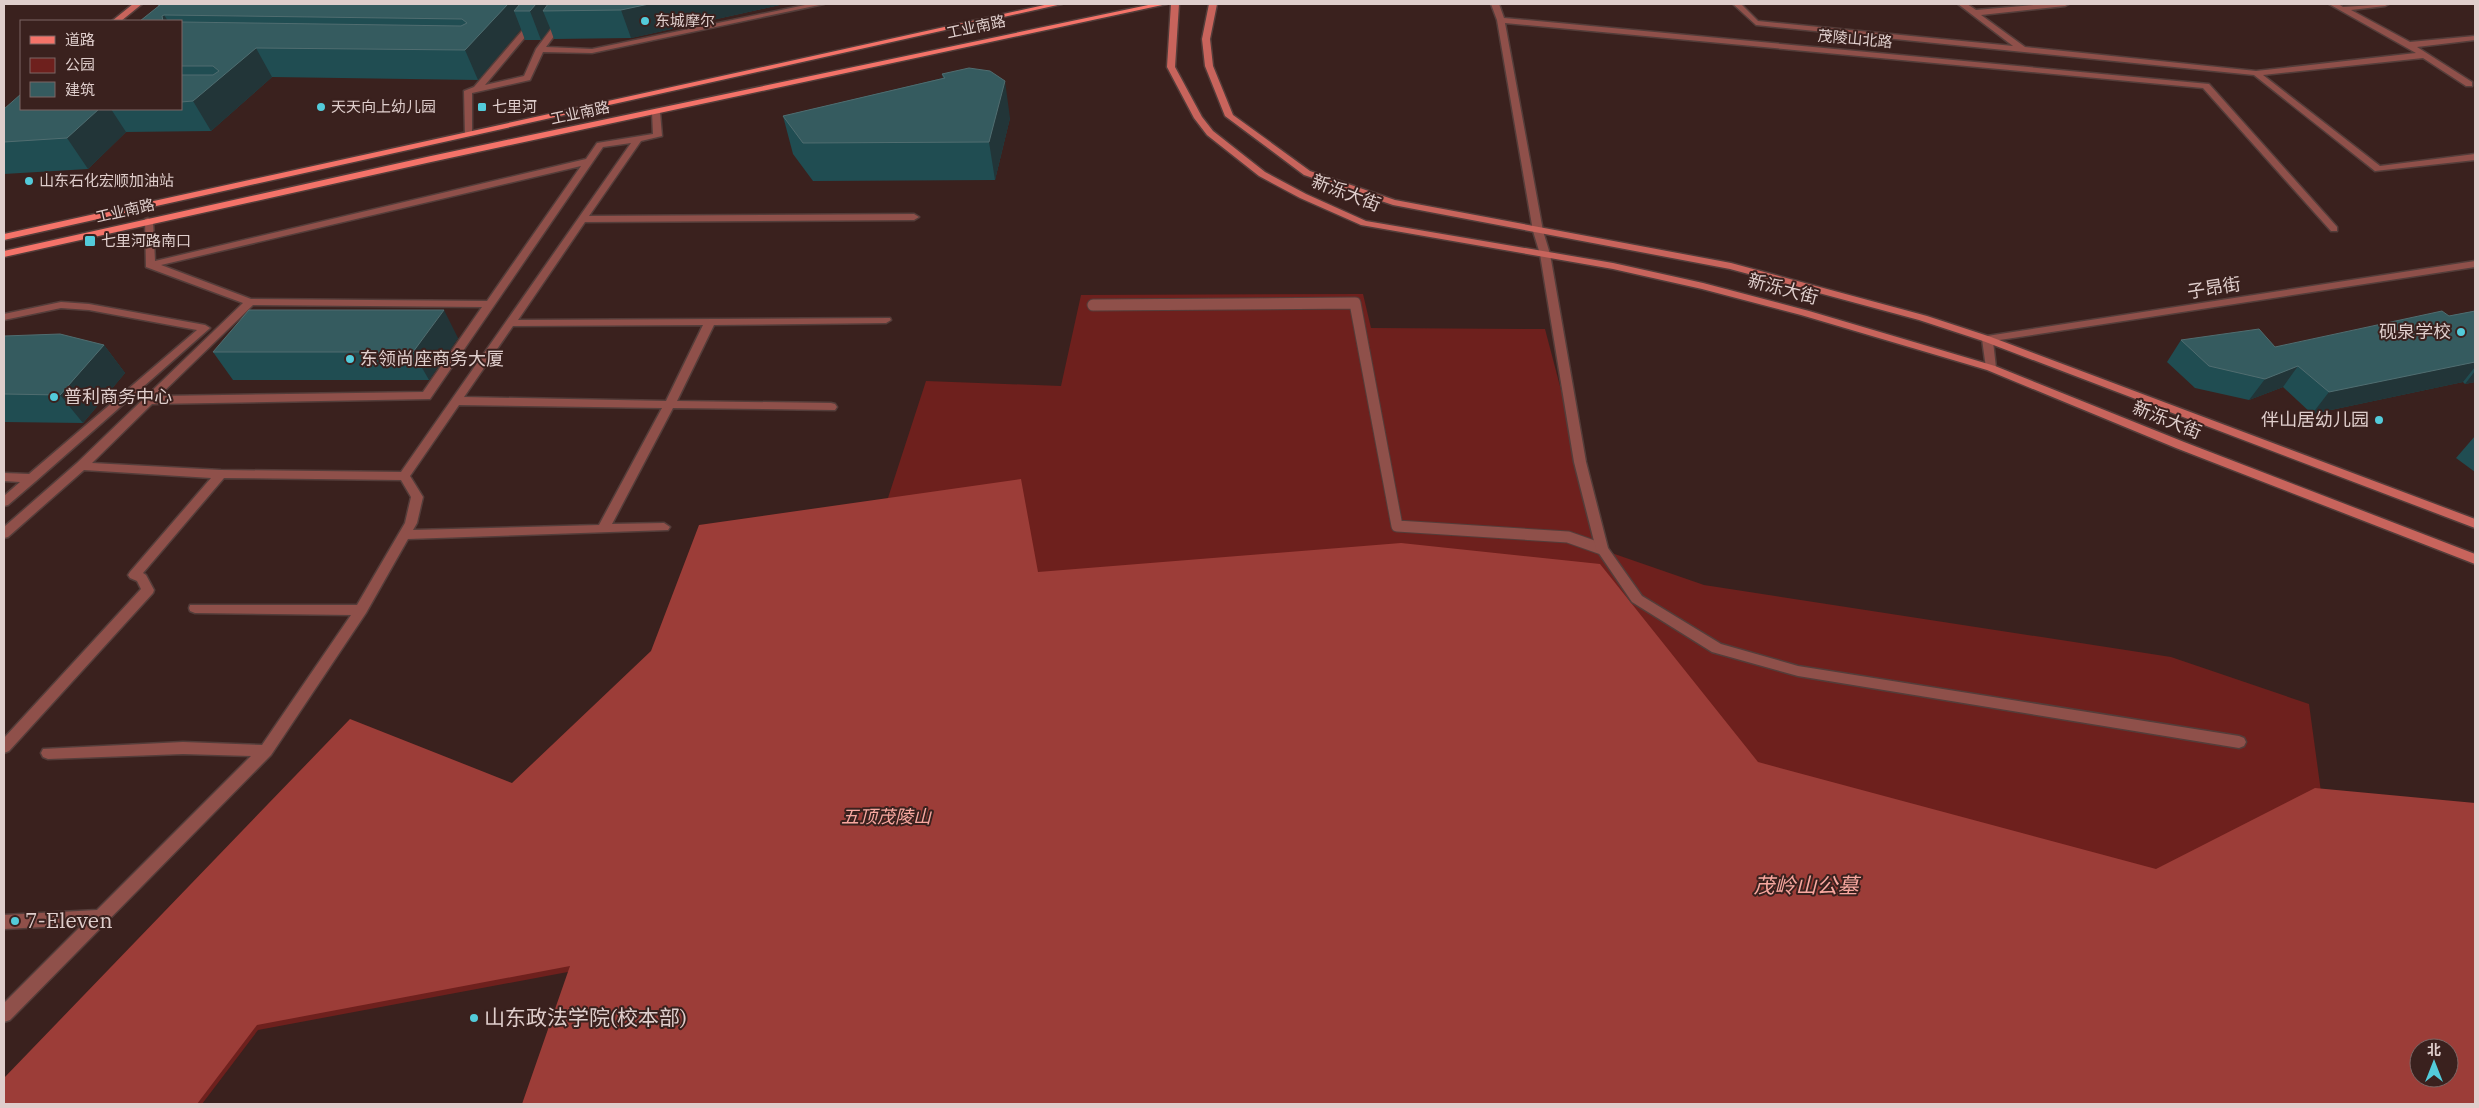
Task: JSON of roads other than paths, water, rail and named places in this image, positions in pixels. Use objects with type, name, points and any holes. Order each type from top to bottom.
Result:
[{"type":"main road","points":[[117,20],[138,4]]},
{"type":"main road","name":"工业南路","points":[[4,237],[1058,4]]},
{"type":"main road","name":"工业南路","points":[[4,254],[148,221],[1028,31],[1163,4]]},
{"type":"main road","name":"新泺大街","points":[[1175,4],[1171,67],[1198,118],[1210,133],[1262,174],[1303,196],[1364,222],[1545,254],[1703,286],[1805,312],[1991,368],[2180,445],[2475,559]]},
{"type":"main road","name":"新泺大街","points":[[1213,4],[1206,39],[1209,66],[1230,116],[1307,173],[1393,202],[1538,231],[1731,266],[1923,318],[1987,339],[2475,524]]},
{"type":"street","points":[[478,88],[550,4]]},
{"type":"street","points":[[468,133],[468,90],[527,78],[540,49],[574,4]]},
{"type":"street","points":[[540,49],[592,51],[820,4]]},
{"type":"street","points":[[1495,4],[1501,20],[1538,231],[1545,254],[1580,462],[1602,550],[1637,599],[1717,648],[1798,671],[2239,742]]},
{"type":"street","points":[[1737,4],[1756,23],[2256,73],[2424,55]]},
{"type":"street","points":[[1962,4],[2022,50]]},
{"type":"street","points":[[1974,13],[2065,4]]},
{"type":"street","points":[[2333,4],[2410,45],[2473,85]]},
{"type":"street","points":[[2342,9],[2385,4]]},
{"type":"street","name":"茂陵山北路","points":[[1501,20],[2206,86],[2334,228]]},
{"type":"street","points":[[2410,45],[2475,38]]},
{"type":"street","points":[[2256,73],[2378,169],[2475,157]]},
{"type":"street","points":[[149,400],[426,396],[600,145],[658,136],[656,112]]},
{"type":"street","points":[[404,476],[638,139]]},
{"type":"street","points":[[150,265],[589,162]]},
{"type":"street","points":[[583,219],[914,217]]},
{"type":"street","points":[[148,221],[150,265]]},
{"type":"street","name":"子昂街","points":[[1987,339],[2475,264]]},
{"type":"street","points":[[150,265],[250,302],[490,304]]},
{"type":"street","points":[[4,534],[81,466],[250,302]]},
{"type":"street","points":[[4,317],[61,305],[89,307],[205,328],[4,502]]},
{"type":"street","points":[[511,323],[886,320]]},
{"type":"street","points":[[603,529],[669,405],[710,321]]},
{"type":"street","points":[[1987,339],[1991,368]]},
{"type":"street","points":[[456,402],[831,407]]},
{"type":"street","points":[[81,466],[221,474],[404,476]]},
{"type":"street","points":[[4,747],[148,590],[142,578],[134,575],[221,474]]},
{"type":"street","points":[[4,1014],[266,751],[361,610],[411,523],[417,497],[404,476]]},
{"type":"street","points":[[4,477],[32,478]]},
{"type":"street","points":[[404,535],[664,527]]},
{"type":"street","points":[[195,608],[361,610]]},
{"type":"street","points":[[48,753],[183,748],[266,751]]},
{"type":"street","points":[[4,922],[100,917]]},
{"type":"lane","points":[[1093,305],[1355,303],[1397,526],[1568,536],[1602,550]]},
{"type":"place","name":"东城摩尔","points":[[645,21]]},
{"type":"place","name":"天天向上幼儿园","points":[[321,107]]},
{"type":"place","name":"七里河","points":[[482,107]]},
{"type":"place","name":"山东石化宏顺加油站","points":[[29,181]]},
{"type":"place","name":"七里河路南口","points":[[90,241]]},
{"type":"place","name":"砚泉学校","points":[[2461,332]]},
{"type":"place","name":"东领尚座商务大厦","points":[[350,359]]},
{"type":"place","name":"普利商务中心","points":[[54,397]]},
{"type":"place","name":"伴山居幼儿园","points":[[2379,420]]},
{"type":"place","name":"7-Eleven","points":[[15,921]]},
{"type":"place","name":"山东政法学院(校本部)","points":[[474,1018]]},
{"type":"park label","name":"五顶茂陵山","points":[[886,817]]},
{"type":"park label","name":"茂岭山公墓","points":[[1806,886]]}]
